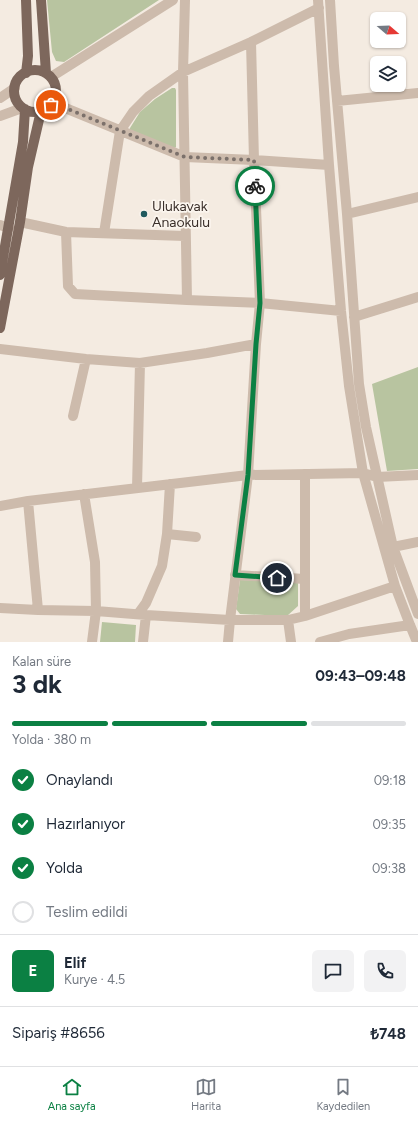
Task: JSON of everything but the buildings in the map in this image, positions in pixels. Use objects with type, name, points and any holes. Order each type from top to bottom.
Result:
[{"type":"main road","points":[[26,0],[28,56],[26,73]]},
{"type":"main road","points":[[41,0],[48,75]]},
{"type":"main road","points":[[32,70],[40,71],[48,75],[55,83],[56,97],[47,109],[30,112],[16,99],[15,88],[17,82],[20,77],[32,70]]},
{"type":"main road","points":[[0,275],[4,227],[23,142],[24,108]]},
{"type":"main road","points":[[0,328],[20,222],[28,167],[42,111]]},
{"type":"street","points":[[48,75],[173,0]]},
{"type":"street","points":[[185,0],[185,236],[187,300]]},
{"type":"street","points":[[330,0],[359,384],[366,427],[394,547],[416,601],[418,614]]},
{"type":"street","points":[[104,233],[120,131],[133,112],[149,96],[184,72],[251,42],[318,4],[329,165],[348,386],[363,472],[395,586],[417,642]]},
{"type":"street","points":[[228,642],[248,475],[260,303],[251,42]]},
{"type":"street","points":[[0,98],[15,88]]},
{"type":"street","points":[[337,100],[418,93]]},
{"type":"street","points":[[53,103],[185,157],[329,165]]},
{"type":"street","points":[[0,116],[24,108]]},
{"type":"street","points":[[347,214],[418,197]]},
{"type":"street","points":[[20,222],[66,232],[185,236]]},
{"type":"street","points":[[66,232],[68,286],[75,294],[260,303],[341,311]]},
{"type":"street","points":[[354,318],[418,298]]},
{"type":"street","points":[[0,349],[86,359],[140,363],[256,344]]},
{"type":"street","points":[[73,416],[86,359]]},
{"type":"street","points":[[137,488],[140,363]]},
{"type":"street","points":[[0,506],[84,494],[248,475],[363,472],[377,477],[418,474]]},
{"type":"street","points":[[305,474],[305,616]]},
{"type":"street","points":[[143,642],[142,615],[162,566],[167,534],[170,484]]},
{"type":"street","points":[[84,494],[95,562],[96,611],[92,642]]},
{"type":"street","points":[[28,501],[38,610]]},
{"type":"street","points":[[167,534],[196,537]]},
{"type":"street","points":[[394,547],[418,542]]},
{"type":"street","points":[[235,575],[305,579]]},
{"type":"street","points":[[0,608],[96,611],[230,620],[288,620],[305,616],[395,586]]},
{"type":"street","points":[[288,620],[291,642]]},
{"type":"street","points":[[320,642],[350,638],[410,625]]},
{"type":"green space","points":[[47,0],[159,0],[64,62],[56,61],[52,52]]},
{"type":"green space","points":[[172,88],[175,88],[176,90],[175,148],[129,131],[140,112],[155,99]]},
{"type":"green space","points":[[418,367],[418,469],[387,471],[372,384]]},
{"type":"green space","points":[[240,580],[298,582],[298,606],[287,616],[240,614],[236,609]]},
{"type":"green space","points":[[102,622],[136,625],[135,642],[100,642]]},
{"type":"way so far","points":[[51,105],[53,103],[185,157],[254,160],[255,186]]},
{"type":"place","name":"Ulukavak Anaokulu","points":[[144,214]]},
{"type":"route","points":[[255,186],[260,303],[248,475],[235,575],[277,578]]}]
